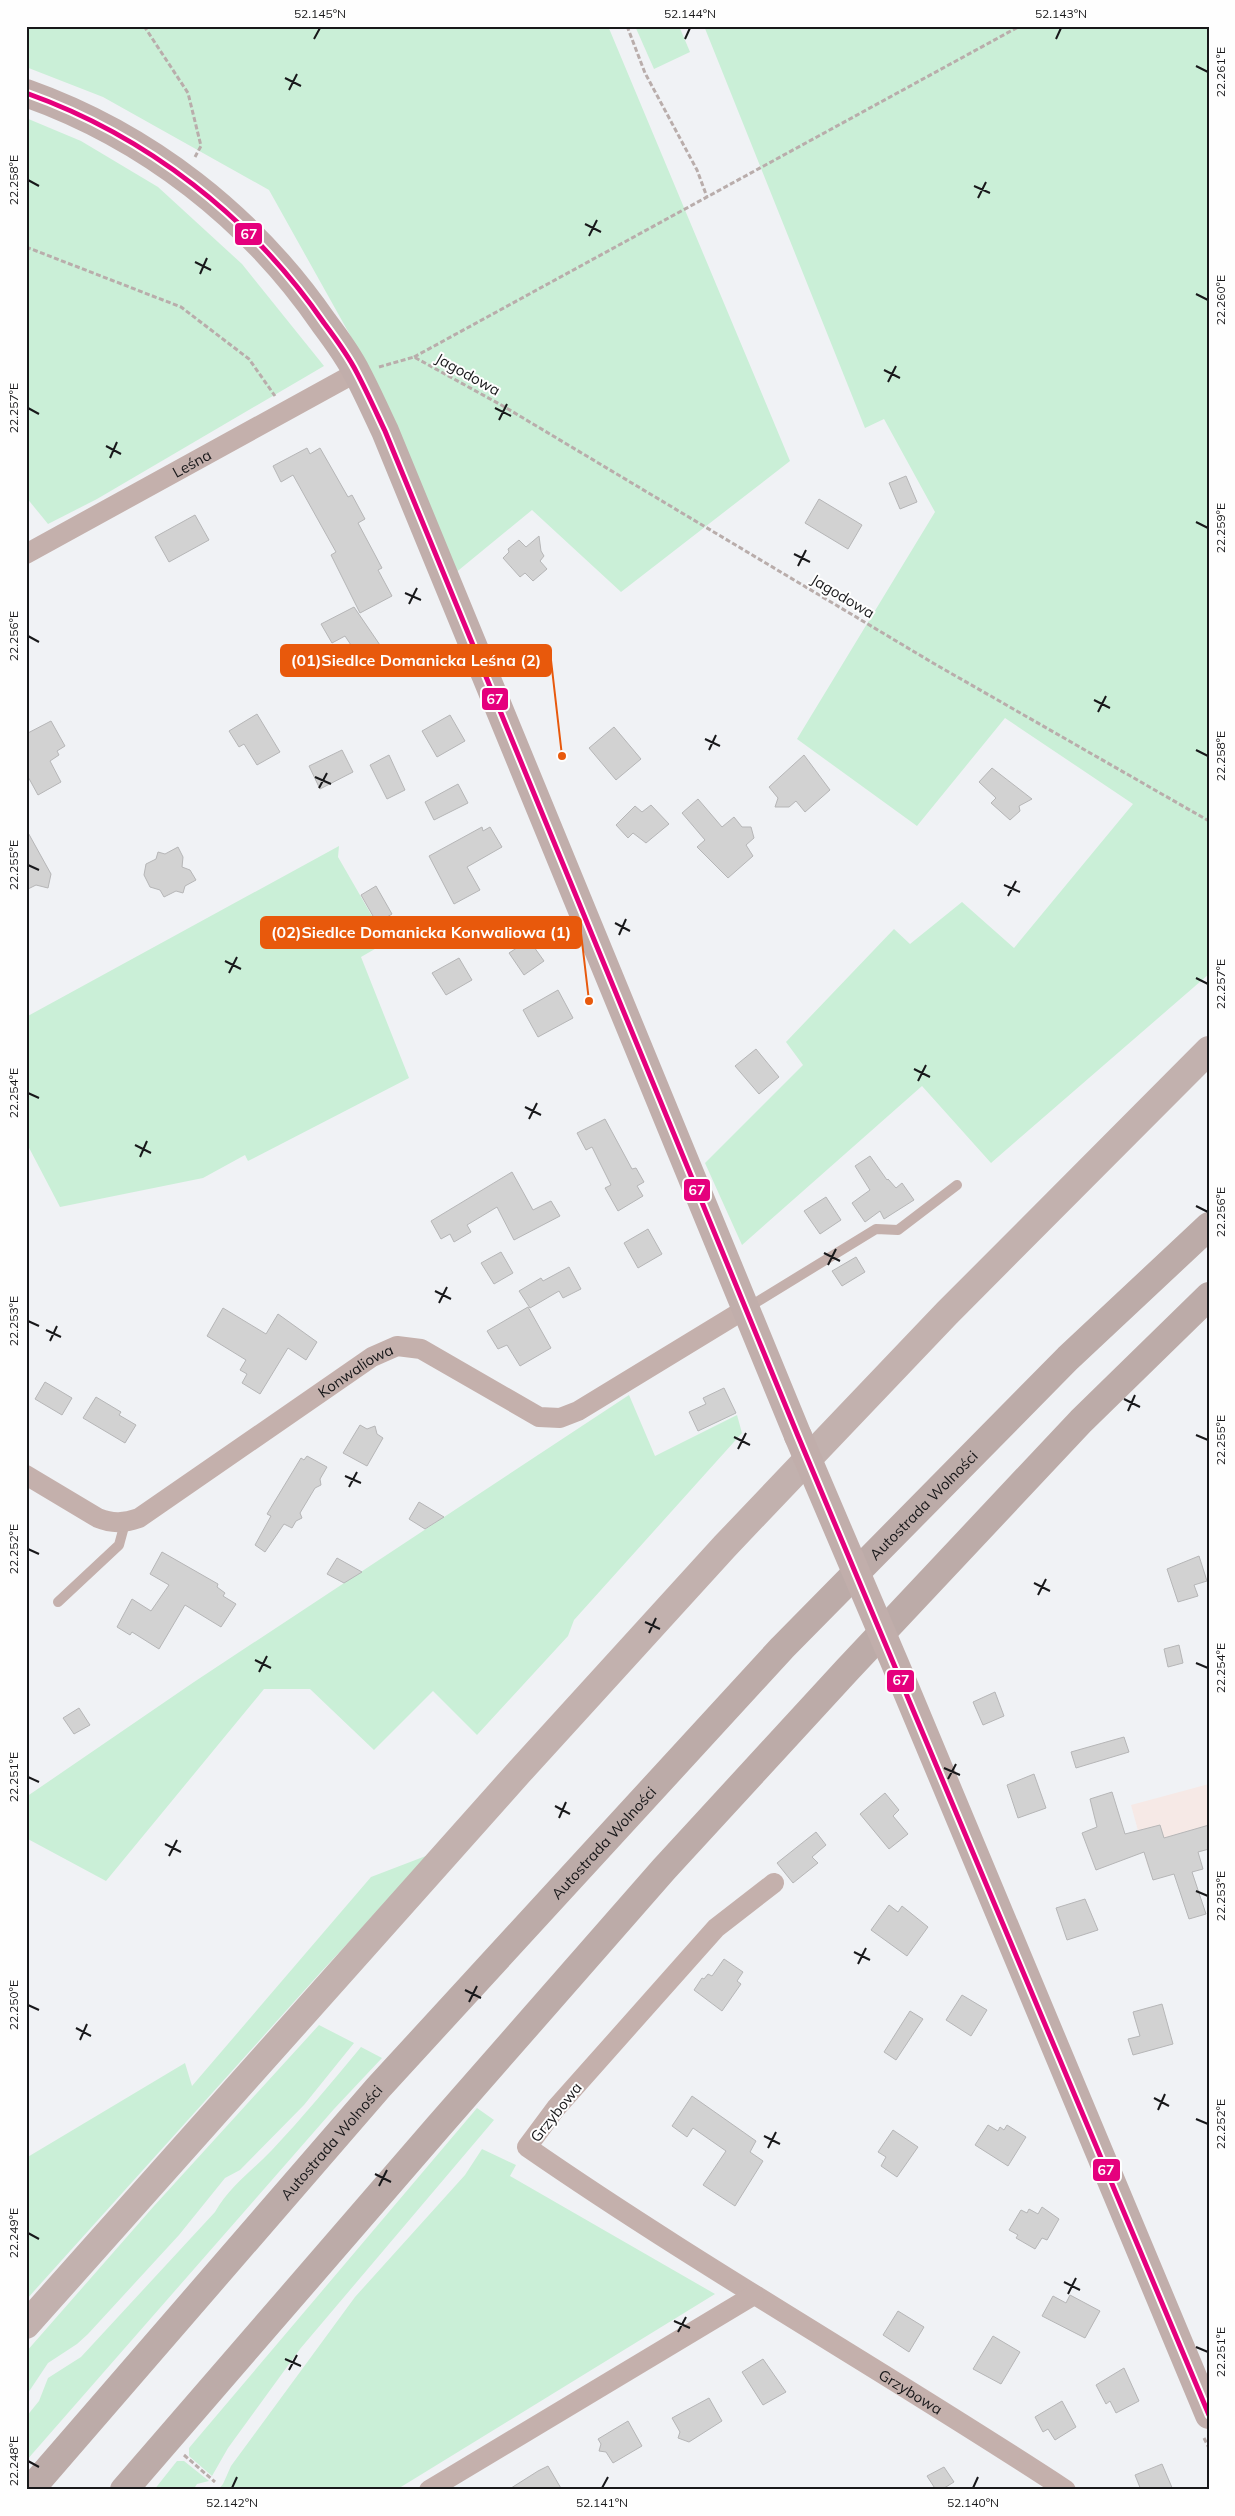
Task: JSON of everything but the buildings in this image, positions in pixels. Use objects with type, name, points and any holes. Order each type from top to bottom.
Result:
[{"type":"highway","name":"Autostrada Wolności","points":[[30,2490],[378,2088],[782,1648],[1068,1358],[1209,1226]]},
{"type":"highway","points":[[124,2490],[664,1869],[847,1670],[1081,1421],[1209,1296]]},
{"type":"main road","points":[[26,2325],[526,1764],[725,1546],[947,1313],[1209,1050]]},
{"type":"street","points":[[26,93],[57,104],[95,122],[136,145],[184,176],[236,220],[279,263],[311,303],[357,372],[389,440],[798,1436],[1209,2415]]},
{"type":"street","name":"Leśna","points":[[26,554],[357,372]]},
{"type":"street","name":"Konwaliowa","points":[[124,1523],[140,1518],[372,1357],[386,1350],[404,1346],[422,1349],[539,1417],[560,1418],[578,1410],[747,1308]]},
{"type":"street","points":[[26,1475],[98,1518],[110,1522],[124,1523]]},
{"type":"street","name":"Grzybowa","points":[[774,1883],[716,1928],[556,2108],[527,2147],[595,2194],[754,2295],[941,2409],[1060,2486]]},
{"type":"street","points":[[429,2490],[754,2295]]},
{"type":"street","points":[[1033,2490],[1060,2486]]},
{"type":"lane","points":[[747,1308],[876,1228],[898,1230],[957,1186]]},
{"type":"lane","points":[[58,1602],[119,1545],[124,1523]]},
{"type":"path","points":[[144,26],[188,93],[201,146],[184,176]]},
{"type":"path","points":[[627,26],[645,73],[697,170],[707,197]]},
{"type":"path","points":[[414,358],[1020,26]]},
{"type":"path","points":[[26,247],[181,306],[248,359],[285,411]]},
{"type":"path","name":"Jagodowa","points":[[357,372],[414,358],[503,406],[933,663],[1209,821]]},
{"type":"path","points":[[165,2441],[215,2482]]},
{"type":"shaded area","points":[[1209,1784],[1209,1849],[1148,1867],[1131,1805]]},
{"type":"green space","points":[[26,26],[608,26],[790,461],[621,592],[532,510],[454,574],[369,369],[269,190],[103,97],[26,67]]},
{"type":"green space","points":[[635,26],[679,26],[690,52],[654,69]]},
{"type":"green space","points":[[704,26],[1209,26],[1209,974],[991,1163],[922,1086],[742,1245],[705,1163],[803,1065],[786,1042],[894,929],[910,944],[962,902],[1014,948],[1133,804],[1005,718],[917,826],[797,739],[935,512],[884,419],[865,428]]},
{"type":"green space","points":[[26,118],[81,141],[158,187],[242,264],[324,366],[97,499],[48,524],[26,497]]},
{"type":"green space","points":[[339,846],[338,857],[387,942],[361,957],[409,1078],[248,1161],[245,1155],[203,1178],[60,1207],[26,1142],[26,1017]]},
{"type":"green space","points":[[629,1395],[655,1456],[737,1415],[742,1433],[574,1620],[568,1636],[477,1735],[433,1691],[374,1750],[310,1689],[264,1689],[106,1881],[26,1838],[26,1797],[194,1682]]},
{"type":"green space","points":[[431,1854],[320,1973],[26,2300],[26,2158],[185,2063],[192,2086],[371,1877]]},
{"type":"green space","points":[[319,2025],[354,2043],[304,2105],[240,2170],[225,2178],[179,2235],[88,2334],[77,2344],[48,2363],[26,2396],[26,2352],[154,2206]]},
{"type":"green space","points":[[361,2047],[382,2058],[334,2109],[26,2461],[26,2417],[39,2401],[48,2378],[81,2357],[215,2212],[234,2186],[284,2138]]},
{"type":"green space","points":[[477,2108],[494,2120],[300,2349],[228,2448],[212,2476],[189,2456],[189,2448]]},
{"type":"green space","points":[[482,2149],[516,2165],[510,2176],[715,2294],[396,2490],[218,2490],[223,2484],[231,2466],[355,2297],[465,2175]]},
{"type":"green space","points":[[177,2461],[184,2461],[209,2481],[197,2484],[193,2490],[154,2490]]},
{"type":"transit line","name":"67","points":[[26,93],[71,111],[113,132],[193,184],[230,215],[264,248],[295,284],[342,347],[361,380],[385,431],[798,1436],[1209,2415]]},
{"type":"place","name":"(01)Siedlce Domanicka Leśna (2)","points":[[562,756]]},
{"type":"place","name":"(02)Siedlce Domanicka Konwaliowa (1)","points":[[589,1001]]}]
